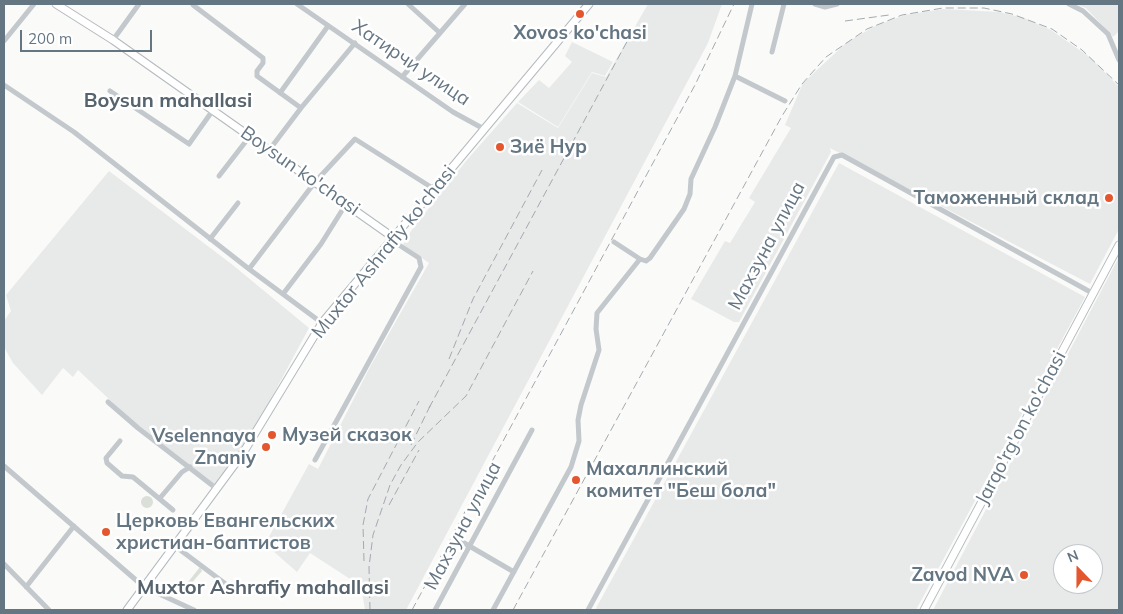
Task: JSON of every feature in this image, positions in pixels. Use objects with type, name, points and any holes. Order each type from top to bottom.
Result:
[{"type":"main road","name":"Boysun ko'chasi","points":[[56,4],[113,40],[394,238]]},
{"type":"main road","name":"Muxtor Ashrafiy ko'chasi","points":[[127,610],[244,453],[322,323],[589,4]]},
{"type":"main road","name":"Jarqo'rg'on ko'chasi","points":[[929,610],[1119,245]]},
{"type":"main road","name":"Jarqo'rg'on ko'chasi","points":[[924,610],[1095,294],[1119,254]]},
{"type":"street","points":[[4,41],[34,4]]},
{"type":"street","points":[[113,40],[139,4]]},
{"type":"street","name":"Хатирчи улица","points":[[297,4],[453,112],[484,129]]},
{"type":"street","points":[[408,4],[440,33]]},
{"type":"street","points":[[402,77],[465,4]]},
{"type":"street","points":[[614,242],[646,261],[684,209],[690,194],[691,179],[715,128],[735,76],[752,4]]},
{"type":"street","points":[[772,52],[784,4]]},
{"type":"street","points":[[815,4],[825,7],[837,4]]},
{"type":"street","points":[[1069,4],[1083,11],[1108,34],[1119,60]]},
{"type":"street","points":[[192,5],[263,58],[263,63],[256,74],[301,108]]},
{"type":"street","points":[[280,93],[328,26]]},
{"type":"street","points":[[270,149],[355,43]]},
{"type":"street","points":[[735,76],[785,101]]},
{"type":"street","points":[[4,85],[74,132],[210,239],[322,323]]},
{"type":"street","points":[[110,91],[189,144],[213,110]]},
{"type":"street","points":[[220,176],[250,136]]},
{"type":"street","points":[[249,269],[315,182],[355,139],[434,189]]},
{"type":"street","name":"Махзуна улица","points":[[588,610],[834,157],[842,155],[1095,294]]},
{"type":"street","points":[[210,239],[238,203]]},
{"type":"street","points":[[283,294],[321,244],[346,204]]},
{"type":"street","points":[[316,460],[421,267],[420,258],[399,245],[394,238]]},
{"type":"street","points":[[493,610],[571,467],[580,435],[578,420],[581,405],[599,350],[596,329],[597,313],[640,259]]},
{"type":"street","points":[[108,402],[217,490]]},
{"type":"street","name":"Махзуна улица","points":[[435,610],[532,430]]},
{"type":"street","points":[[120,441],[106,458],[107,462],[122,476],[133,477],[173,510]]},
{"type":"street","points":[[4,466],[144,587],[194,610]]},
{"type":"street","points":[[160,498],[182,472],[190,467]]},
{"type":"street","points":[[26,587],[74,526]]},
{"type":"street","points":[[459,540],[514,572]]},
{"type":"street","points":[[175,546],[227,586]]},
{"type":"street","points":[[4,564],[49,610]]},
{"type":"shaded area","points":[[648,4],[722,4],[708,43],[406,610],[365,610],[361,586],[310,553],[297,572],[265,544],[309,464],[318,469],[370,367],[429,263],[403,245],[411,231],[466,161],[517,103],[558,128],[592,73],[606,77]]},
{"type":"shaded area","points":[[1075,4],[1119,4],[1119,31],[1113,37],[1086,8]]},
{"type":"shaded area","points":[[943,9],[999,12],[1024,18],[1051,30],[1091,58],[1119,87],[1119,229],[1090,284],[830,148],[831,152],[739,322],[734,322],[691,299],[725,241],[730,243],[755,202],[749,198],[791,128],[785,125],[803,83],[846,43],[875,26],[905,15]]},
{"type":"shaded area","points":[[572,42],[613,62],[605,76],[592,72],[558,127],[518,102],[539,80],[549,88],[572,62],[565,56]]},
{"type":"shaded area","points":[[839,163],[1085,297],[916,610],[595,610]]},
{"type":"shaded area","points":[[109,171],[234,266],[309,328],[253,432],[215,486],[127,416],[78,370],[73,377],[63,368],[42,395],[13,363],[4,347],[4,321],[11,311],[6,295]]},
{"type":"shaded area","points":[[1119,257],[1119,610],[933,610]]},
{"type":"shaded area","points":[[147,496],[153,502],[147,508],[141,502]]},
{"type":"shaded area","points":[[200,567],[202,571],[182,594],[181,591]]},
{"type":"railway","points":[[412,610],[695,85],[734,4]]},
{"type":"railway","points":[[513,610],[782,116],[802,84],[826,57],[867,29],[902,15],[943,8],[984,8],[1012,14],[1052,29],[1082,50],[1119,85]]},
{"type":"railway","points":[[845,21],[889,15]]},
{"type":"railway","points":[[429,408],[630,36]]},
{"type":"railway","points":[[449,359],[473,299],[542,170]]},
{"type":"railway","points":[[370,610],[369,567],[373,535],[390,485],[401,465],[418,442],[466,396],[533,271]]},
{"type":"railway","points":[[364,561],[363,525],[368,499],[419,401]]},
{"type":"railway","points":[[411,445],[432,402]]},
{"type":"railway","points":[[389,505],[419,450]]},
{"type":"place","name":"Xovos ko'chasi","points":[[580,14]]},
{"type":"place","name":"Зиё Нур","points":[[500,147]]},
{"type":"place","name":"Таможенный склад","points":[[1109,198]]},
{"type":"place","name":"Музей сказок","points":[[272,435]]},
{"type":"place","name":"Vselennaya Znaniy","points":[[266,447]]},
{"type":"place","name":"Махаллинский комитет \"Беш бола\"","points":[[576,480]]},
{"type":"place","name":"Церковь Евангельских христиан-баптистов","points":[[106,532]]},
{"type":"place","name":"Zavod NVA","points":[[1024,575]]},
{"type":"district","name":"Boysun mahallasi","points":[[168,101]]},
{"type":"district","name":"Muxtor Ashrafiy mahallasi","points":[[263,588]]}]
